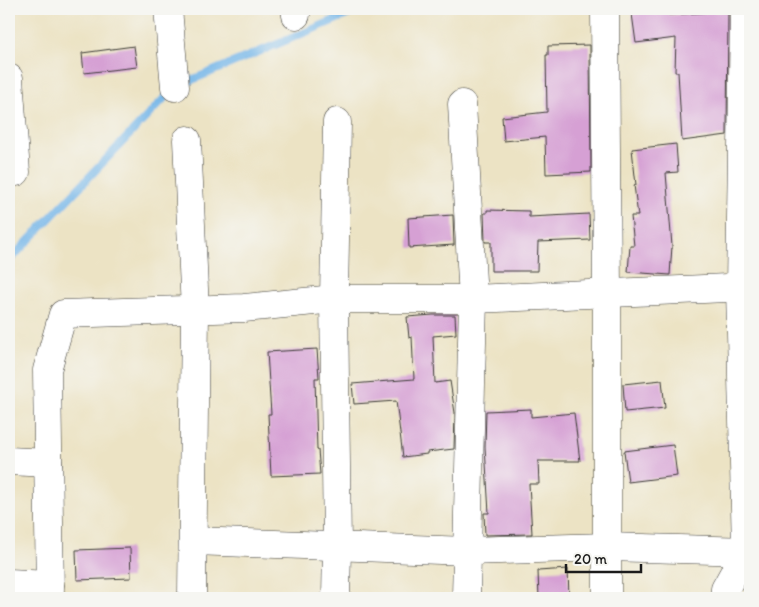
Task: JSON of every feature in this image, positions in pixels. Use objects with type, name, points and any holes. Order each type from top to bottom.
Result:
[{"type":"street","points":[[168,9],[175,87]]},
{"type":"street","points":[[605,9],[607,598]]},
{"type":"street","points":[[724,598],[725,589],[748,551],[744,9]]},
{"type":"street","points":[[9,78],[16,172]]},
{"type":"street","points":[[462,104],[473,299],[466,598]]},
{"type":"street","points":[[336,598],[334,299],[337,122]]},
{"type":"street","points":[[187,140],[195,310],[192,598]]},
{"type":"street","points":[[9,583],[50,592],[47,370],[64,314],[244,308],[334,299],[473,299],[745,288]]},
{"type":"street","points":[[9,462],[48,463]]},
{"type":"street","points":[[193,541],[468,551],[607,547],[748,551]]},
{"type":"building","points":[[668,9],[669,15],[728,11],[727,135],[682,141],[678,72],[675,72],[676,38],[636,43],[632,14]]},
{"type":"building","points":[[590,45],[591,172],[546,174],[545,137],[504,141],[502,117],[547,112],[546,55],[548,55],[548,46]]},
{"type":"building","points":[[134,46],[137,67],[84,73],[82,53]]},
{"type":"building","points":[[676,144],[678,172],[666,173],[672,246],[670,275],[628,272],[630,246],[634,246],[631,216],[638,216],[632,149]]},
{"type":"building","points":[[487,210],[529,211],[529,217],[589,214],[590,240],[538,242],[537,271],[491,271],[491,242],[485,242],[484,213],[487,213]]},
{"type":"building","points":[[453,215],[454,245],[409,248],[408,218]]},
{"type":"building","points":[[455,315],[456,334],[433,336],[435,383],[450,381],[455,413],[454,449],[403,457],[396,401],[354,404],[352,384],[414,379],[412,337],[409,338],[407,317]]},
{"type":"building","points":[[317,349],[319,378],[315,378],[317,450],[320,474],[271,476],[268,414],[271,414],[267,352]]},
{"type":"building","points":[[662,380],[665,408],[625,412],[623,384]]},
{"type":"building","points":[[531,409],[531,417],[574,413],[580,461],[538,461],[539,484],[529,484],[532,534],[485,535],[484,513],[489,513],[485,447],[486,411]]},
{"type":"building","points":[[673,445],[677,476],[628,482],[624,451]]},
{"type":"building","points":[[130,548],[131,578],[77,580],[76,550]]},
{"type":"building","points":[[568,569],[569,598],[539,598],[538,571]]},
{"type":"waterway","points":[[9,261],[175,87],[361,9]]}]
